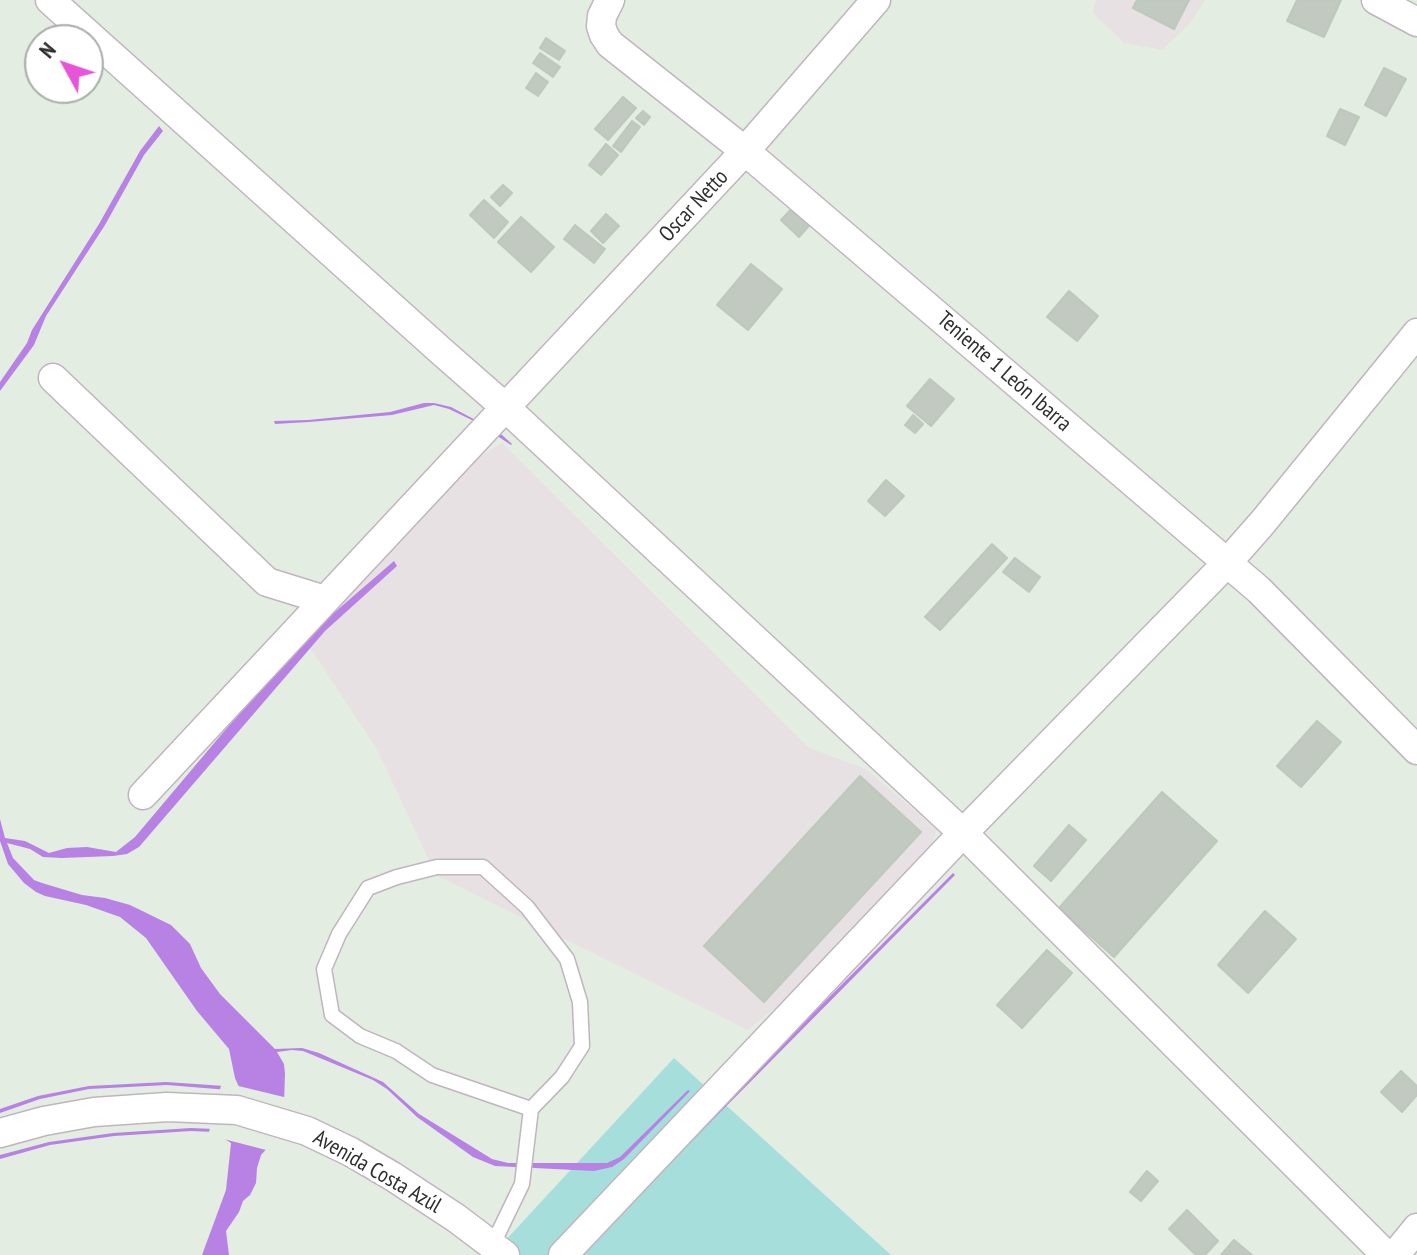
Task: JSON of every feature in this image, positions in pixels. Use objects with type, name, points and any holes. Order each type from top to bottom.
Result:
[{"type":"street","points":[[50,0],[506,408],[963,833],[1386,1255]]},
{"type":"street","name":"Teniente 1 León Ibarra","points":[[610,0],[601,26],[610,44],[745,151],[1259,590],[1417,750]]},
{"type":"street","name":"Oscar Netto","points":[[143,795],[745,151],[876,0]]},
{"type":"street","points":[[1376,0],[1417,22]]},
{"type":"street","points":[[563,1255],[963,833],[1227,563],[1417,333]]},
{"type":"street","points":[[53,378],[267,582],[325,600]]},
{"type":"street","name":"Avenida Costa Azúl","points":[[0,1133],[94,1112],[167,1107],[237,1110],[307,1131],[351,1152],[392,1176],[499,1250]]},
{"type":"street","points":[[1395,1255],[1417,1228]]},
{"type":"lane","points":[[499,1250],[522,1184],[531,1109],[562,1077],[582,1046],[580,1002],[567,959],[527,907],[483,867],[437,867],[368,888],[339,934],[324,969],[332,1015],[360,1036],[396,1051],[432,1075],[531,1109]]},
{"type":"shaded area","points":[[1096,0],[1205,0],[1190,23],[1162,50],[1124,43],[1093,13]]},
{"type":"shaded area","points":[[159,126],[163,131],[144,155],[105,225],[46,316],[34,345],[0,391],[0,382],[27,343],[140,151]]},
{"type":"shaded area","points":[[424,403],[451,407],[502,435],[512,444],[476,422],[434,405],[392,415],[275,424],[274,421],[390,412]]},
{"type":"shaded area","points":[[502,443],[809,748],[866,769],[937,830],[930,850],[812,977],[748,1030],[436,875],[377,749],[303,637],[380,519]]},
{"type":"shaded area","points":[[394,561],[397,566],[325,631],[139,847],[127,854],[113,856],[62,858],[43,857],[30,849],[7,843],[13,858],[34,880],[82,895],[130,905],[171,925],[190,944],[201,968],[220,994],[275,1049],[302,1048],[319,1053],[383,1082],[419,1114],[492,1159],[508,1163],[607,1163],[620,1157],[690,1091],[624,1159],[612,1167],[594,1171],[495,1166],[473,1157],[417,1117],[373,1080],[303,1051],[277,1052],[284,1064],[284,1103],[241,1091],[167,1085],[89,1089],[40,1099],[0,1113],[0,1109],[38,1096],[89,1086],[166,1082],[239,1087],[229,1049],[197,1011],[146,938],[120,917],[45,896],[24,883],[8,864],[0,841],[0,819],[5,838],[25,841],[49,853],[87,847],[116,852],[135,837],[313,631]]},
{"type":"shaded area","points":[[953,873],[955,875],[579,1255],[572,1255]]},
{"type":"shaded area","points":[[674,1058],[891,1255],[492,1255]]},
{"type":"shaded area","points":[[214,1129],[269,1146],[261,1155],[256,1183],[250,1195],[243,1201],[226,1231],[229,1255],[202,1255],[226,1190],[231,1143],[214,1132],[114,1136],[50,1145],[0,1159],[0,1155],[49,1142],[113,1133]]},
{"type":"pier","points":[[222,1082],[288,1098],[288,1104],[284,1107],[219,1093]]},
{"type":"pier","points":[[211,1125],[270,1143],[273,1148],[270,1151],[208,1135]]},
{"type":"building","points":[[1137,0],[1189,0],[1174,29],[1133,8]]},
{"type":"building","points":[[1297,0],[1341,0],[1324,37],[1287,21]]},
{"type":"building","points":[[546,38],[565,51],[559,60],[540,48]]},
{"type":"building","points":[[540,53],[560,67],[553,77],[533,63]]},
{"type":"building","points":[[1384,68],[1406,79],[1386,116],[1365,105]]},
{"type":"building","points":[[536,73],[548,82],[538,96],[526,88]]},
{"type":"building","points":[[623,97],[636,108],[608,140],[595,129]]},
{"type":"building","points":[[1340,109],[1359,117],[1345,145],[1327,136]]},
{"type":"building","points":[[643,111],[650,117],[644,125],[636,118]]},
{"type":"building","points":[[632,121],[640,127],[621,152],[613,146]]},
{"type":"building","points":[[606,144],[618,155],[601,175],[589,165]]},
{"type":"building","points":[[503,185],[512,193],[500,206],[491,197]]},
{"type":"building","points":[[484,200],[508,222],[494,238],[470,215]]},
{"type":"building","points":[[798,202],[815,219],[799,237],[781,220]]},
{"type":"building","points":[[606,214],[619,226],[603,243],[591,231]]},
{"type":"building","points":[[521,217],[554,247],[531,272],[498,242]]},
{"type":"building","points":[[575,225],[605,249],[594,263],[564,239]]},
{"type":"building","points":[[751,264],[782,289],[748,330],[717,305]]},
{"type":"building","points":[[1069,291],[1098,316],[1077,341],[1047,317]]},
{"type":"building","points":[[930,379],[954,399],[931,426],[907,406]]},
{"type":"building","points":[[913,415],[923,424],[915,433],[905,425]]},
{"type":"building","points":[[886,480],[904,496],[885,516],[868,501]]},
{"type":"building","points":[[992,544],[1007,558],[940,630],[925,617]]},
{"type":"building","points":[[1015,558],[1040,577],[1029,592],[1003,572]]},
{"type":"building","points":[[1317,721],[1341,742],[1301,787],[1277,766]]},
{"type":"building","points":[[860,776],[921,832],[764,1002],[704,946]]},
{"type":"building","points":[[1162,792],[1217,841],[1114,957],[1059,908]]},
{"type":"building","points":[[1069,825],[1086,840],[1051,881],[1034,866]]},
{"type":"building","points":[[1265,911],[1296,939],[1248,993],[1218,965]]},
{"type":"building","points":[[1047,950],[1072,973],[1022,1028],[997,1005]]},
{"type":"building","points":[[1401,1071],[1417,1086],[1417,1095],[1402,1112],[1381,1092]]},
{"type":"building","points":[[1147,1171],[1158,1181],[1141,1201],[1130,1192]]},
{"type":"building","points":[[1187,1210],[1218,1241],[1205,1255],[1196,1255],[1169,1229]]},
{"type":"building","points":[[1234,1240],[1252,1255],[1221,1255]]}]
